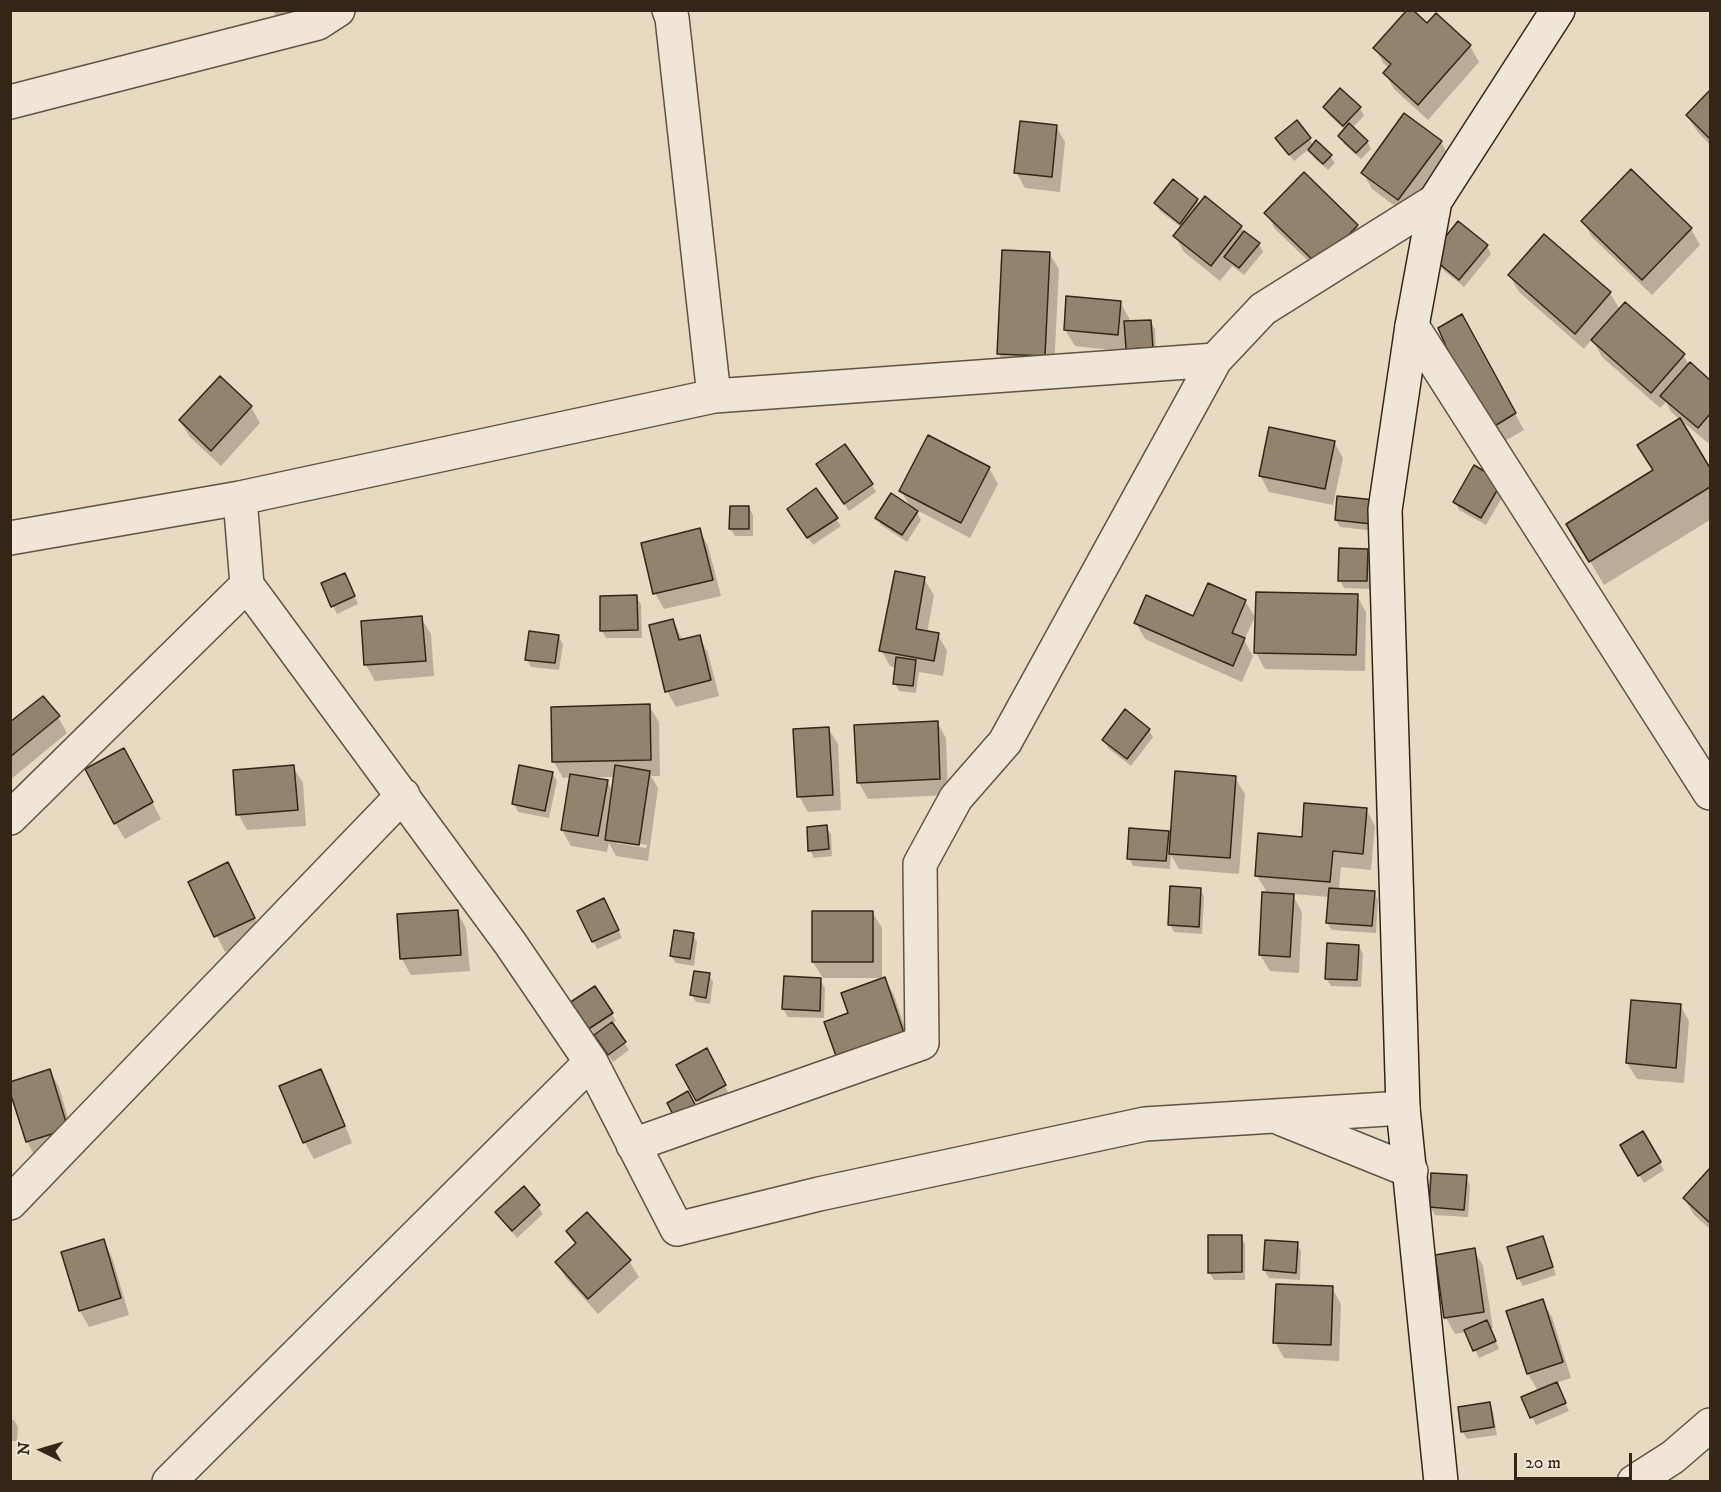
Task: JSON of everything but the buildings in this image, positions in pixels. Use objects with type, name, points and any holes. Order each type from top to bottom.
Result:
[{"type":"street","points":[[10,102],[318,23],[338,10]]},
{"type":"street","points":[[669,10],[672,18],[714,396]]},
{"type":"street","points":[[1441,1482],[1403,1108],[1385,510],[1412,326],[1435,201],[1558,10]]},
{"type":"street","points":[[633,1145],[922,1043],[920,864],[956,798],[1005,742],[1215,360],[1263,309],[1435,201]]},
{"type":"street","points":[[1412,326],[1710,793]]},
{"type":"street","points":[[10,538],[240,498],[714,396],[1215,360]]},
{"type":"street","points":[[240,498],[247,585],[510,943],[591,1062],[677,1229],[819,1194],[1145,1124],[1403,1108]]},
{"type":"street","points":[[10,818],[247,585]]},
{"type":"street","points":[[10,1203],[403,795]]},
{"type":"street","points":[[169,1482],[591,1062]]},
{"type":"street","points":[[1274,1116],[1411,1171]]},
{"type":"street","points":[[1634,1482],[1673,1457],[1710,1425]]}]
